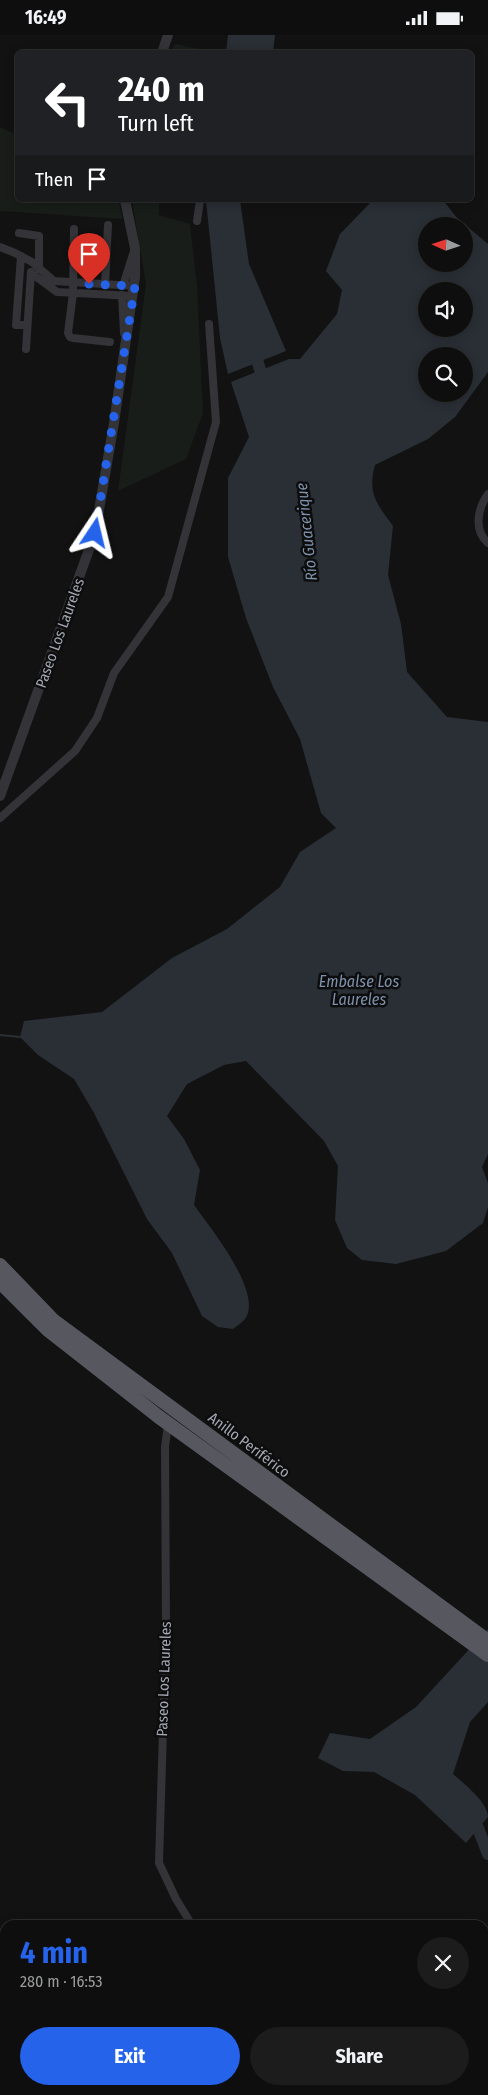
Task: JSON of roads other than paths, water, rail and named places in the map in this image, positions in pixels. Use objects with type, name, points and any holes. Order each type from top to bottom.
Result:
[{"type":"highway","name":"Anillo Periférico","points":[[0,1265],[54,1321],[450,1621],[488,1655]]},
{"type":"highway","name":"Anillo Periférico","points":[[0,1282],[48,1330],[168,1424],[450,1621],[488,1641]]},
{"type":"street","points":[[163,50],[168,35]]},
{"type":"street","name":"Paseo Los Laureles","points":[[0,796],[95,533],[134,291],[135,248],[125,202]]},
{"type":"street","points":[[197,221],[200,202]]},
{"type":"street","points":[[104,285],[108,225]]},
{"type":"street","points":[[74,229],[70,337],[110,342]]},
{"type":"street","points":[[19,233],[39,236],[39,269]]},
{"type":"street","points":[[0,247],[32,262],[54,281],[73,284],[123,286],[134,291]]},
{"type":"street","points":[[123,286],[135,248]]},
{"type":"street","points":[[21,256],[16,325],[28,325]]},
{"type":"street","points":[[26,349],[32,262]]},
{"type":"street","points":[[31,273],[57,291],[122,295],[134,291]]},
{"type":"street","points":[[122,295],[125,352]]},
{"type":"street","points":[[0,818],[75,751],[97,719],[114,673],[168,597],[216,422],[209,324]]},
{"type":"street","points":[[488,494],[482,503],[478,519],[484,539],[488,543]]},
{"type":"street","name":"Paseo Los Laureles","points":[[168,1424],[165,1447],[166,1630],[159,1863],[176,1899],[189,1920]]},
{"type":"water","points":[[228,35],[275,35],[273,50],[226,50]]},
{"type":"water","points":[[206,202],[240,202],[249,264],[286,351],[228,374],[220,338]]},
{"type":"water","name":"Embalse Los Laureles","points":[[371,202],[445,202],[456,217],[418,217],[418,273],[472,273],[473,231],[488,244],[488,372],[473,392],[473,347],[418,347],[418,402],[466,402],[455,417],[428,439],[375,465],[372,483],[375,498],[393,526],[388,575],[401,624],[407,672],[447,717],[488,722],[488,1154],[482,1167],[488,1183],[488,1207],[483,1223],[446,1251],[396,1264],[362,1260],[347,1248],[335,1220],[338,1166],[324,1141],[246,1061],[224,1065],[187,1084],[167,1116],[184,1139],[200,1170],[194,1205],[222,1243],[241,1277],[247,1293],[249,1307],[245,1319],[233,1329],[218,1327],[202,1316],[172,1253],[147,1219],[94,1113],[74,1079],[38,1055],[20,1037],[24,1021],[102,1012],[172,958],[227,929],[280,887],[300,852],[336,828],[321,813],[300,739],[273,687],[246,618],[228,557],[228,478],[249,437],[231,382],[289,359],[300,359],[337,314],[342,290],[326,271],[340,234]]},
{"type":"water","points":[[488,1629],[488,1702],[470,1722],[453,1774],[480,1799],[487,1811],[488,1817],[466,1843],[415,1795],[374,1772],[343,1771],[318,1758],[330,1733],[370,1739],[416,1707]]},
{"type":"waterway","name":"Río Guacerique","points":[[253,346],[265,387]]},
{"type":"waterway","points":[[0,1035],[20,1037]]},
{"type":"waterway","name":"Río Guacerique","points":[[466,1816],[478,1828],[488,1854]]}]
